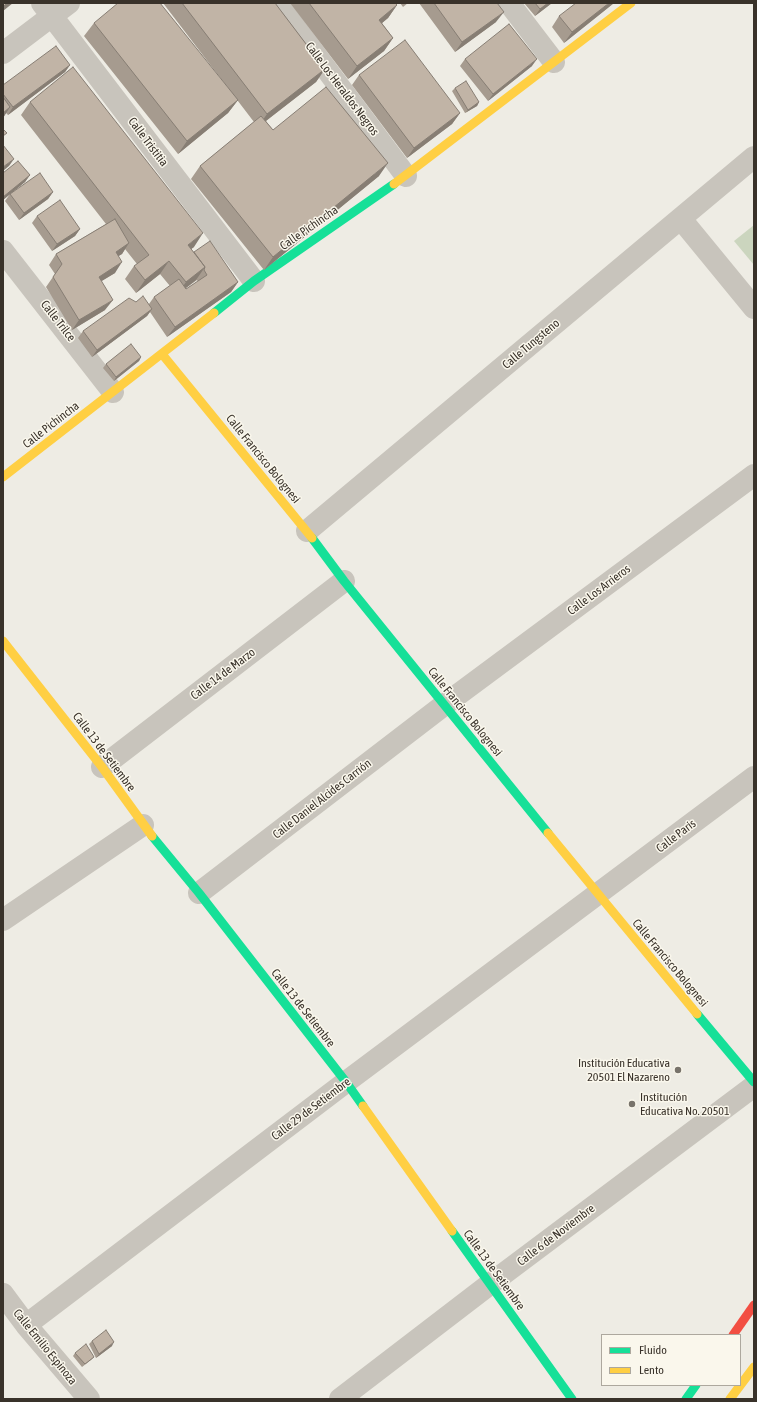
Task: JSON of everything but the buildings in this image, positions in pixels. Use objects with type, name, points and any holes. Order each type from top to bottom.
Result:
[{"type":"street","points":[[3,53],[47,10],[69,3]]},
{"type":"street","name":"Calle Los Heraldos Negros","points":[[277,3],[406,176]]},
{"type":"street","points":[[509,3],[554,62]]},
{"type":"street","name":"Calle Pichincha","points":[[3,476],[162,354],[254,281],[406,176],[631,3]]},
{"type":"street","name":"Calle Tristitia","points":[[47,10],[254,281]]},
{"type":"street","name":"Calle Tungsteno","points":[[307,531],[754,157]]},
{"type":"street","points":[[681,219],[754,308]]},
{"type":"street","name":"Calle Trilce","points":[[3,251],[113,392]]},
{"type":"street","name":"Calle Francisco Bolognesi","points":[[162,354],[307,531],[344,581],[598,895],[754,1082]]},
{"type":"street","name":"Calle Los Arrieros","points":[[444,705],[754,475]]},
{"type":"street","name":"Calle 14 de Marzo","points":[[102,767],[344,581]]},
{"type":"street","name":"Calle 13 de Setiembre","points":[[3,641],[102,767],[143,825],[199,893],[346,1082],[572,1399]]},
{"type":"street","name":"Calle Daniel Alcides Carrión","points":[[199,893],[444,705]]},
{"type":"street","name":"Calle Paris","points":[[598,895],[754,777]]},
{"type":"street","points":[[3,920],[143,825]]},
{"type":"street","name":"Calle 29 de Setiembre","points":[[26,1325],[346,1082],[598,895]]},
{"type":"street","name":"Calle 6 de Noviembre","points":[[340,1399],[490,1284],[754,1086]]},
{"type":"street","name":"Calle Emilio Espinoza","points":[[3,1294],[26,1325],[89,1399]]},
{"type":"street","points":[[734,1334],[754,1306]]},
{"type":"street","points":[[741,1384],[754,1367]]},
{"type":"street","points":[[686,1399],[695,1386]]},
{"type":"street","points":[[730,1399],[740,1386]]},
{"type":"green space","points":[[754,225],[754,265],[734,241]]},
{"type":"traffic: fast","points":[[214,313],[254,281],[394,184]]},
{"type":"traffic: fast","points":[[312,538],[344,581],[548,833]]},
{"type":"traffic: fast","points":[[152,836],[199,893],[363,1106]]},
{"type":"traffic: fast","points":[[697,1014],[754,1082]]},
{"type":"traffic: fast","points":[[452,1231],[572,1399]]},
{"type":"traffic: fast","points":[[686,1399],[695,1386]]},
{"type":"traffic: slow","points":[[394,184],[631,3]]},
{"type":"traffic: slow","points":[[3,477],[214,313]]},
{"type":"traffic: slow","points":[[162,354],[312,538]]},
{"type":"traffic: slow","points":[[3,641],[102,767],[152,836]]},
{"type":"traffic: slow","points":[[548,833],[697,1014]]},
{"type":"traffic: slow","points":[[363,1106],[452,1231]]},
{"type":"traffic: slow","points":[[741,1384],[754,1367]]},
{"type":"traffic: slow","points":[[730,1399],[740,1386]]},
{"type":"traffic: jam","points":[[734,1334],[754,1305]]},
{"type":"place","name":"Institución Educativa 20501 El Nazareno","points":[[678,1070]]},
{"type":"place","name":"Institución Educativa No. 20501","points":[[632,1104]]}]
